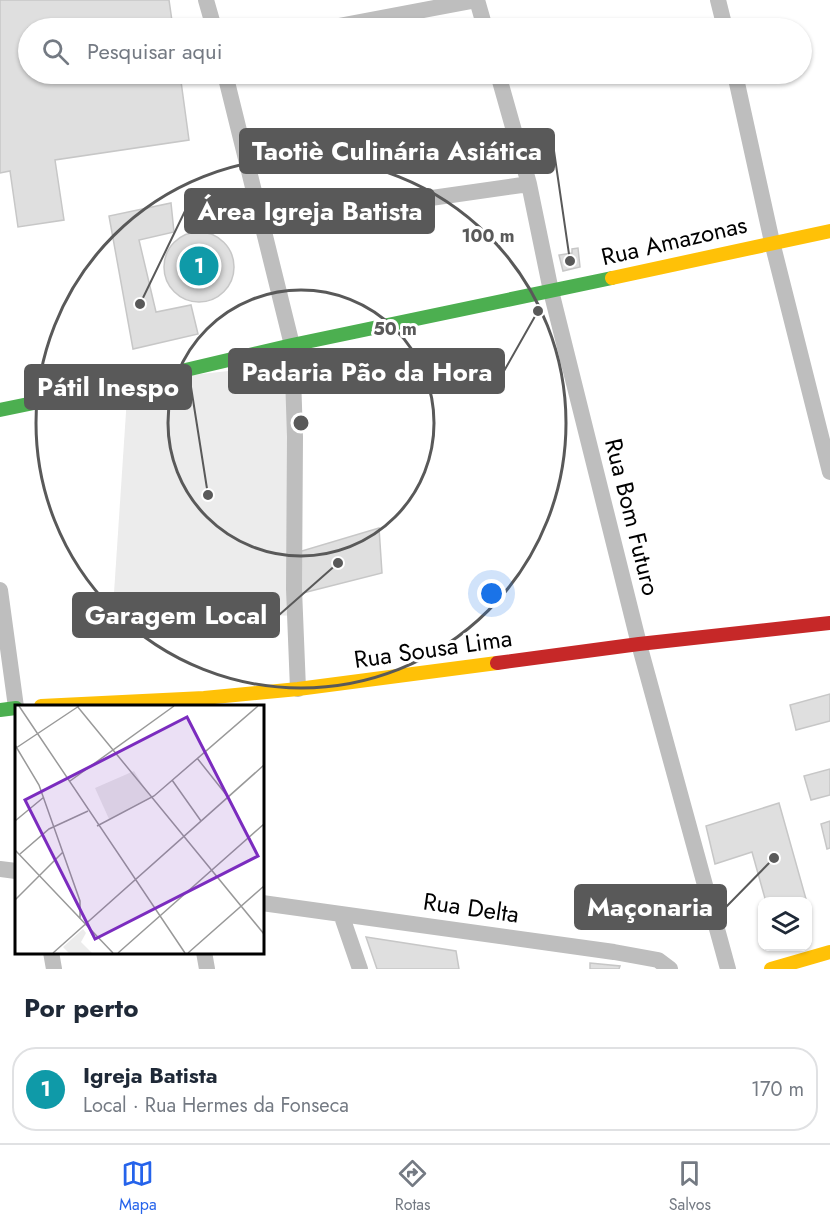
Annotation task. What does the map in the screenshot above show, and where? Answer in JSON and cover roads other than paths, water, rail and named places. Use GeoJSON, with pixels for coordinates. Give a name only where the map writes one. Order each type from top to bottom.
{"type":"FeatureCollection","features":[{"type":"Feature","properties":{"kind":"street"},"geometry":{"type":"LineString","coordinates":[[206,0],[211,18]]}},
{"type":"Feature","properties":{"kind":"street"},"geometry":{"type":"LineString","coordinates":[[381,18],[477,0],[482,18]]}},
{"type":"Feature","properties":{"kind":"street"},"geometry":{"type":"LineString","coordinates":[[718,0],[722,18]]}},
{"type":"Feature","properties":{"kind":"street"},"geometry":{"type":"LineString","coordinates":[[228,84],[292,345],[295,437],[294,589],[298,689]]}},
{"type":"Feature","properties":{"kind":"street","name":"Rua Bom Futuro"},"geometry":{"type":"LineString","coordinates":[[501,84],[529,184],[551,291],[639,644],[728,969]]}},
{"type":"Feature","properties":{"kind":"street"},"geometry":{"type":"LineString","coordinates":[[737,84],[772,242],[830,472]]}},
{"type":"Feature","properties":{"kind":"street"},"geometry":{"type":"LineString","coordinates":[[263,222],[529,184]]}},
{"type":"Feature","properties":{"kind":"street","name":"Rua Amazonas"},"geometry":{"type":"LineString","coordinates":[[0,410],[126,384],[292,345],[830,231]]}},
{"type":"Feature","properties":{"kind":"street"},"geometry":{"type":"LineString","coordinates":[[0,590],[16,705]]}},
{"type":"Feature","properties":{"kind":"street","name":"Rua Sousa Lima"},"geometry":{"type":"LineString","coordinates":[[82,705],[204,702],[639,644],[830,623]]}},
{"type":"Feature","properties":{"kind":"street"},"geometry":{"type":"LineString","coordinates":[[0,710],[15,708]]}},
{"type":"Feature","properties":{"kind":"street"},"geometry":{"type":"LineString","coordinates":[[0,869],[15,871]]}},
{"type":"Feature","properties":{"kind":"street","name":"Rua Delta"},"geometry":{"type":"LineString","coordinates":[[264,903],[614,952],[658,960],[670,969]]}},
{"type":"Feature","properties":{"kind":"street"},"geometry":{"type":"LineString","coordinates":[[341,914],[360,969]]}},
{"type":"Feature","properties":{"kind":"street"},"geometry":{"type":"LineString","coordinates":[[771,969],[830,952]]}},
{"type":"Feature","properties":{"kind":"street"},"geometry":{"type":"LineString","coordinates":[[51,954],[54,969]]}},
{"type":"Feature","properties":{"kind":"street"},"geometry":{"type":"LineString","coordinates":[[204,954],[207,969]]}},
{"type":"Feature","properties":{"kind":"place","name":"Taotiè Culinária Asiática"},"geometry":{"type":"Point","coordinates":[570,261]}},
{"type":"Feature","properties":{"kind":"place","name":"Igreja Batista"},"geometry":{"type":"Point","coordinates":[199,266]}},
{"type":"Feature","properties":{"kind":"place","name":"Área Igreja Batista"},"geometry":{"type":"Point","coordinates":[140,304]}},
{"type":"Feature","properties":{"kind":"place","name":"Padaria Pão da Hora"},"geometry":{"type":"Point","coordinates":[538,311]}},
{"type":"Feature","properties":{"kind":"place","name":"Pátil Inespo"},"geometry":{"type":"Point","coordinates":[208,495]}},
{"type":"Feature","properties":{"kind":"place","name":"Garagem Local"},"geometry":{"type":"Point","coordinates":[338,563]}},
{"type":"Feature","properties":{"kind":"place","name":"Maçonaria"},"geometry":{"type":"Point","coordinates":[774,858]}}]}
